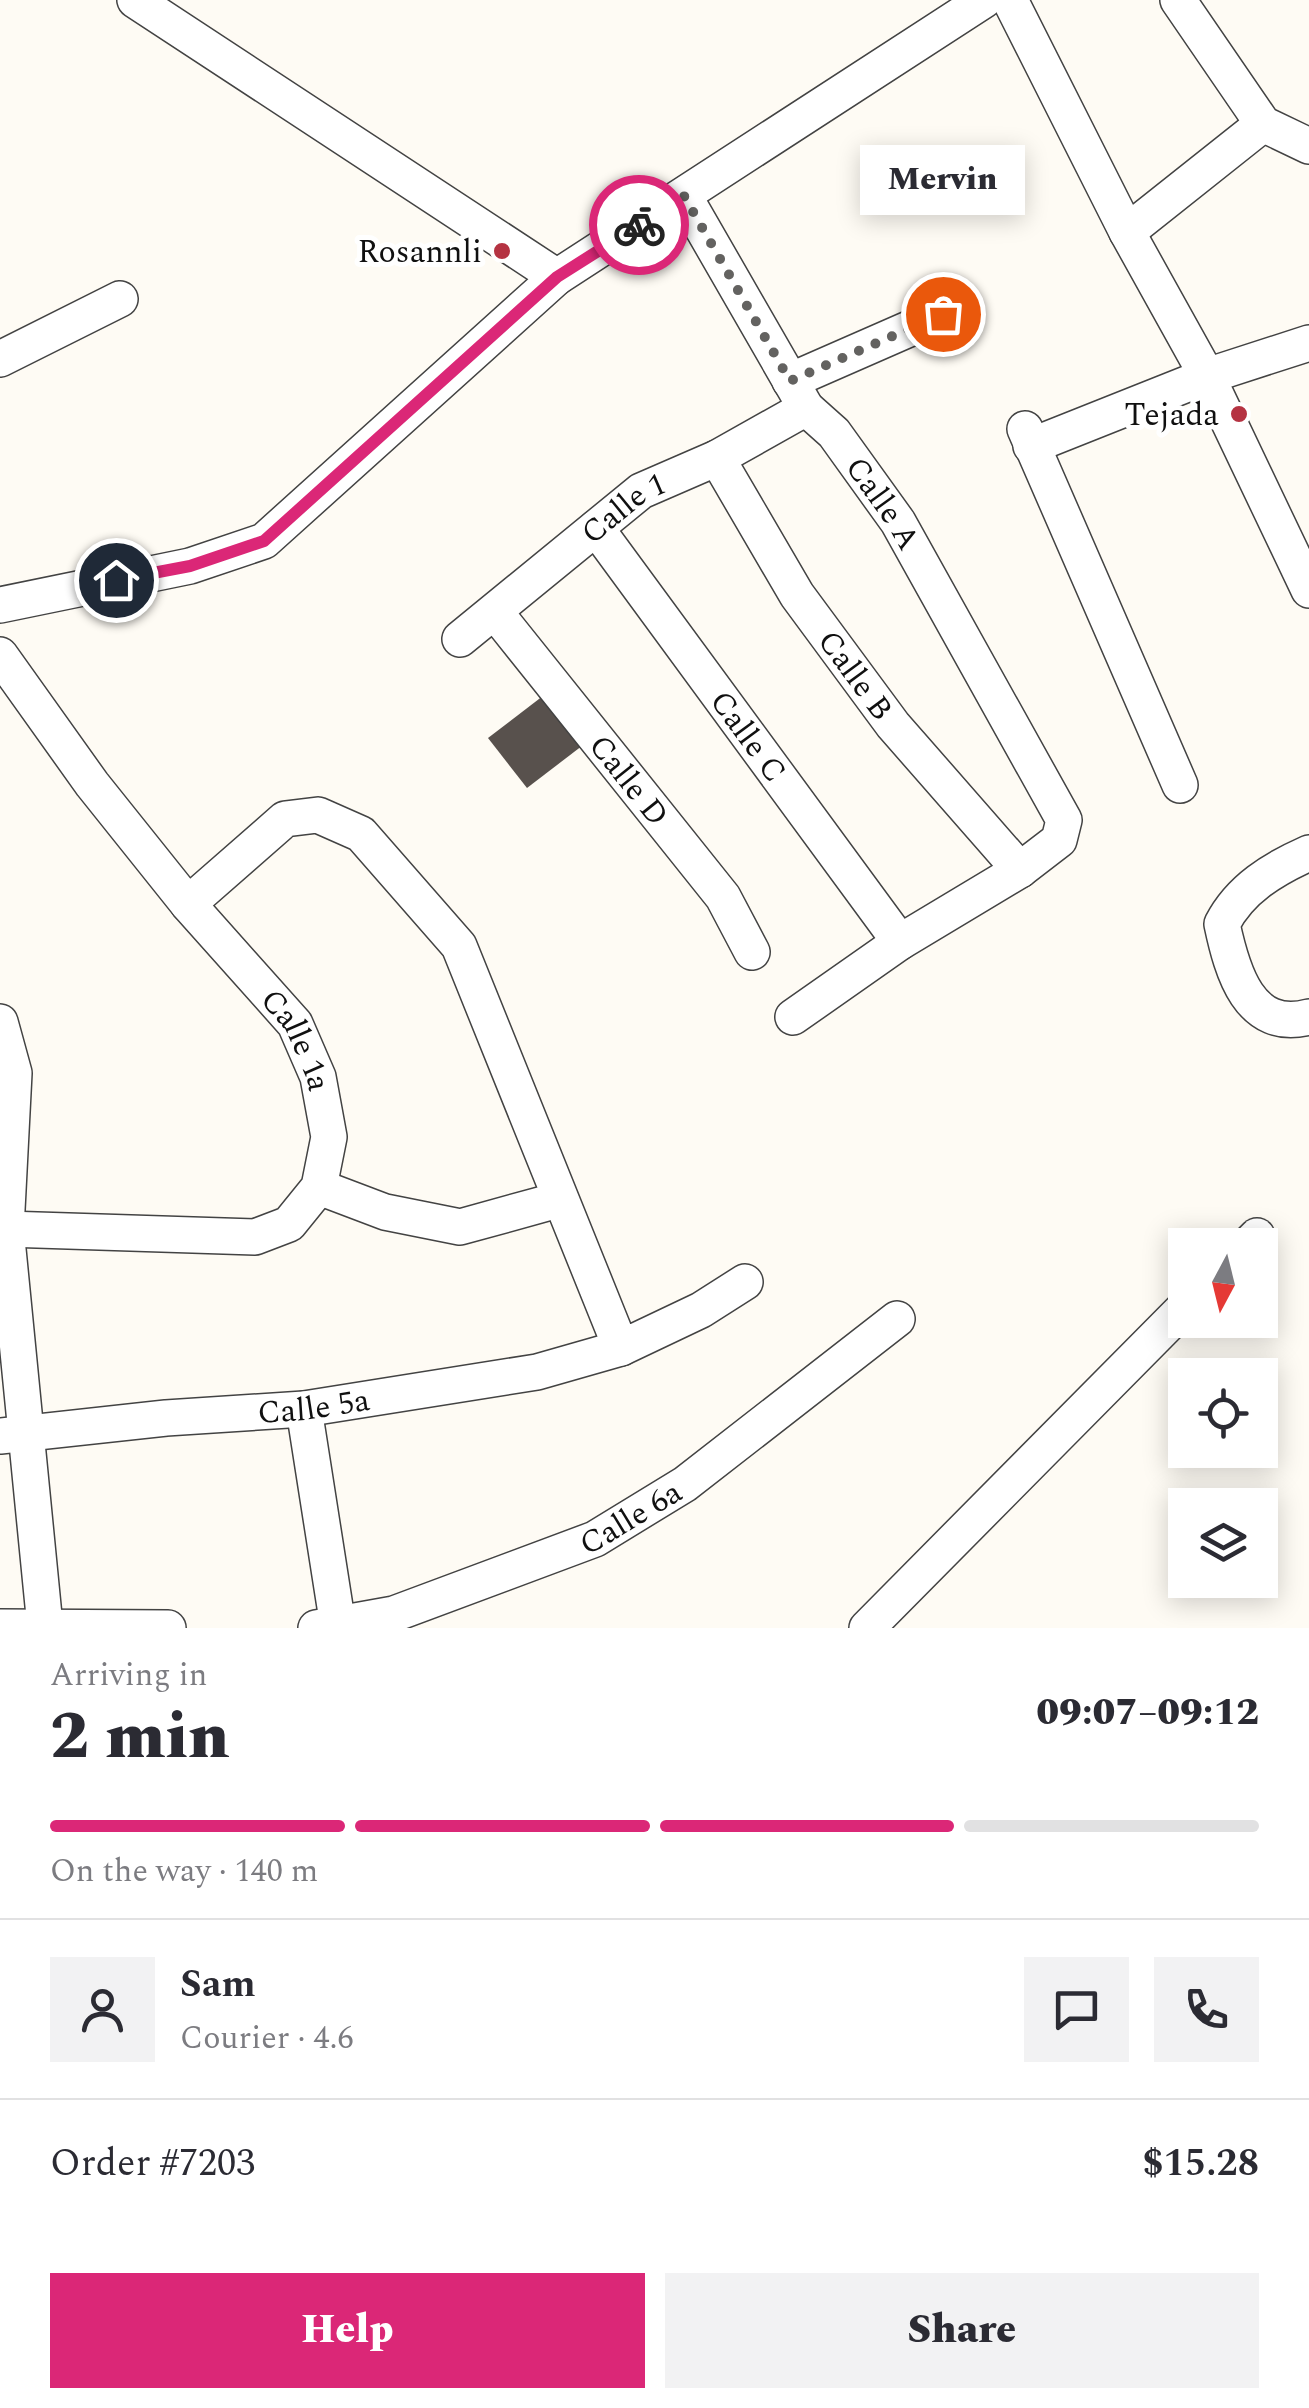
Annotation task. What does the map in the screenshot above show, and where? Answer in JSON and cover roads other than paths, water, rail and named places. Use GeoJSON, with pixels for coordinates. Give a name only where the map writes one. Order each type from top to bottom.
{"type":"FeatureCollection","features":[{"type":"Feature","properties":{"kind":"street"},"geometry":{"type":"LineString","coordinates":[[135,0],[557,277]]}},
{"type":"Feature","properties":{"kind":"street"},"geometry":{"type":"LineString","coordinates":[[1178,0],[1263,124],[1309,146]]}},
{"type":"Feature","properties":{"kind":"street"},"geometry":{"type":"LineString","coordinates":[[0,605],[190,566],[264,541],[557,277],[986,1],[1208,376],[1309,590]]}},
{"type":"Feature","properties":{"kind":"street"},"geometry":{"type":"LineString","coordinates":[[1126,232],[1263,124]]}},
{"type":"Feature","properties":{"kind":"street","name":"Calle A"},"geometry":{"type":"LineString","coordinates":[[684,196],[798,394],[834,433],[898,522],[1064,820],[1059,840],[1020,870]]}},
{"type":"Feature","properties":{"kind":"street"},"geometry":{"type":"LineString","coordinates":[[0,359],[120,299]]}},
{"type":"Feature","properties":{"kind":"street","name":"Calle 1"},"geometry":{"type":"LineString","coordinates":[[460,638],[641,491],[717,458],[798,394],[943,314]]}},
{"type":"Feature","properties":{"kind":"street"},"geometry":{"type":"LineString","coordinates":[[1180,785],[1028,438],[1309,343]]}},
{"type":"Feature","properties":{"kind":"street","name":"Calle B"},"geometry":{"type":"LineString","coordinates":[[717,458],[797,595],[893,725],[1020,870]]}},
{"type":"Feature","properties":{"kind":"street","name":"Calle C"},"geometry":{"type":"LineString","coordinates":[[596,528],[900,942]]}},
{"type":"Feature","properties":{"kind":"street","name":"Calle D"},"geometry":{"type":"LineString","coordinates":[[495,612],[723,897],[752,952]]}},
{"type":"Feature","properties":{"kind":"street","name":"Calle 1a"},"geometry":{"type":"LineString","coordinates":[[0,655],[92,784],[188,904],[295,1024],[318,1077],[330,1138],[319,1187],[290,1224],[255,1237],[6,1229]]}},
{"type":"Feature","properties":{"kind":"street"},"geometry":{"type":"LineString","coordinates":[[188,904],[286,819],[318,815],[361,834],[460,946],[558,1200],[621,1348]]}},
{"type":"Feature","properties":{"kind":"street"},"geometry":{"type":"LineString","coordinates":[[1309,854],[1276,868],[1233,903],[1222,924],[1233,967],[1254,1006],[1272,1019],[1309,1016]]}},
{"type":"Feature","properties":{"kind":"street"},"geometry":{"type":"LineString","coordinates":[[793,1016],[900,942],[1020,870]]}},
{"type":"Feature","properties":{"kind":"street"},"geometry":{"type":"LineString","coordinates":[[0,1022],[7,1073],[6,1229],[14,1435],[45,1626]]}},
{"type":"Feature","properties":{"kind":"street"},"geometry":{"type":"LineString","coordinates":[[319,1187],[385,1212],[460,1227],[558,1200]]}},
{"type":"Feature","properties":{"kind":"street","name":"Calle 5a"},"geometry":{"type":"LineString","coordinates":[[14,1435],[166,1418],[304,1409],[537,1372],[621,1348],[702,1310],[745,1282]]}},
{"type":"Feature","properties":{"kind":"street","name":"Calle 6a"},"geometry":{"type":"LineString","coordinates":[[327,1627],[398,1621],[595,1539],[685,1484],[897,1319]]}},
{"type":"Feature","properties":{"kind":"street"},"geometry":{"type":"LineString","coordinates":[[868,1628],[1168,1325]]}},
{"type":"Feature","properties":{"kind":"street"},"geometry":{"type":"LineString","coordinates":[[304,1409],[327,1627]]}},
{"type":"Feature","properties":{"kind":"street"},"geometry":{"type":"LineString","coordinates":[[0,1627],[168,1628]]}},
{"type":"Feature","properties":{"kind":"place","name":"Rosannli"},"geometry":{"type":"Point","coordinates":[502,251]}},
{"type":"Feature","properties":{"kind":"place","name":"Mervin"},"geometry":{"type":"Point","coordinates":[943,314]}},
{"type":"Feature","properties":{"kind":"place","name":"Tejada"},"geometry":{"type":"Point","coordinates":[1239,414]}}]}
